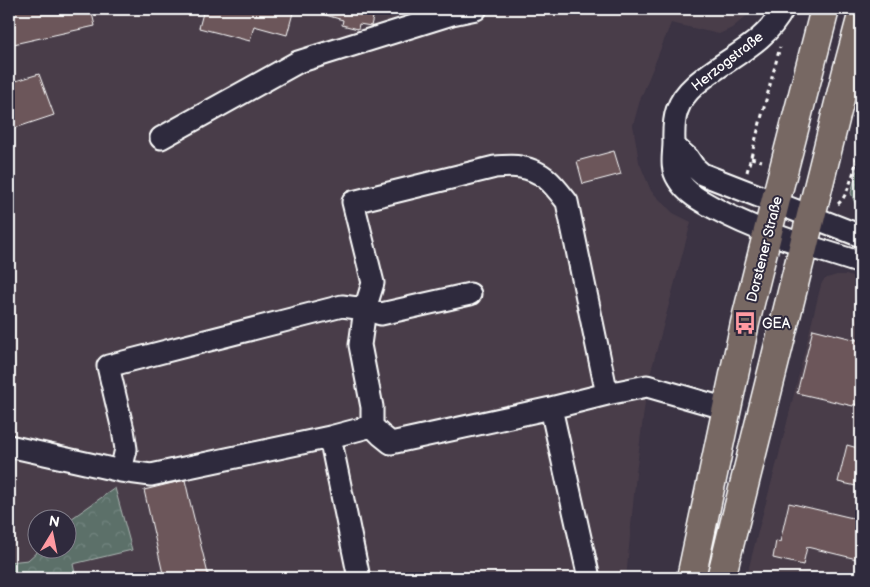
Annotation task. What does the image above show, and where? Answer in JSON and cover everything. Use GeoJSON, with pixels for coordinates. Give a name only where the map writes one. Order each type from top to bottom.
{"type":"FeatureCollection","features":[{"type":"Feature","properties":{"kind":"main road","name":"Dorstener Straße"},"geometry":{"type":"LineString","coordinates":[[691,578],[745,323],[825,9]]}},
{"type":"Feature","properties":{"kind":"main road"},"geometry":{"type":"LineString","coordinates":[[721,578],[861,18]]}},
{"type":"Feature","properties":{"kind":"street"},"geometry":{"type":"LineString","coordinates":[[161,138],[298,62],[452,14],[476,9]]}},
{"type":"Feature","properties":{"kind":"street","name":"Herzogstraße"},"geometry":{"type":"LineString","coordinates":[[778,16],[756,42],[695,84],[681,99],[676,112],[672,167],[678,179],[691,194],[722,212],[767,233],[861,263]]}},
{"type":"Feature","properties":{"kind":"street"},"geometry":{"type":"LineString","coordinates":[[674,146],[702,174],[861,236]]}},
{"type":"Feature","properties":{"kind":"street"},"geometry":{"type":"LineString","coordinates":[[607,394],[567,202],[554,185],[539,172],[519,166],[495,167],[352,202],[373,283],[365,309],[360,345],[372,407],[372,426],[391,442],[647,386],[727,409]]}},
{"type":"Feature","properties":{"kind":"street"},"geometry":{"type":"LineString","coordinates":[[121,471],[126,449],[108,366],[342,306],[365,309],[381,314],[470,294]]}},
{"type":"Feature","properties":{"kind":"street"},"geometry":{"type":"LineString","coordinates":[[551,408],[588,578]]}},
{"type":"Feature","properties":{"kind":"street"},"geometry":{"type":"LineString","coordinates":[[9,446],[121,471],[151,475],[330,437],[372,426]]}},
{"type":"Feature","properties":{"kind":"street"},"geometry":{"type":"LineString","coordinates":[[330,437],[359,578]]}},
{"type":"Feature","properties":{"kind":"path"},"geometry":{"type":"LineString","coordinates":[[747,173],[780,44],[778,16]]}},
{"type":"Feature","properties":{"kind":"path"},"geometry":{"type":"LineString","coordinates":[[842,201],[848,190],[861,143]]}},
{"type":"Feature","properties":{"kind":"path"},"geometry":{"type":"LineString","coordinates":[[751,158],[763,162]]}},
{"type":"Feature","properties":{"kind":"shaded area"},"geometry":{"type":"Polygon","coordinates":[[[9,9],[761,9],[758,13],[750,13],[732,28],[719,34],[671,23],[640,100],[633,125],[639,162],[651,191],[673,213],[691,222],[647,386],[626,578],[76,578],[73,560],[78,560],[78,510],[28,510],[28,560],[9,562],[9,9]]]}},
{"type":"Feature","properties":{"kind":"shaded area"},"geometry":{"type":"Polygon","coordinates":[[[846,275],[861,280],[861,578],[748,578],[749,567],[821,285],[827,278],[846,275]]]}},
{"type":"Feature","properties":{"kind":"green space"},"geometry":{"type":"Polygon","coordinates":[[[861,155],[861,214],[851,193],[861,155]]]}},
{"type":"Feature","properties":{"kind":"green space"},"geometry":{"type":"Polygon","coordinates":[[[115,488],[132,550],[73,564],[76,578],[9,578],[9,562],[78,560],[78,514],[115,488]]]}},
{"type":"Feature","properties":{"kind":"building"},"geometry":{"type":"Polygon","coordinates":[[[9,9],[91,9],[95,26],[9,45],[9,9]]]}},
{"type":"Feature","properties":{"kind":"building"},"geometry":{"type":"Polygon","coordinates":[[[204,9],[294,9],[287,35],[254,26],[250,41],[199,28],[204,9]]]}},
{"type":"Feature","properties":{"kind":"building"},"geometry":{"type":"Polygon","coordinates":[[[323,9],[375,9],[371,26],[359,24],[358,29],[342,25],[343,20],[322,14],[323,9]]]}},
{"type":"Feature","properties":{"kind":"building"},"geometry":{"type":"Polygon","coordinates":[[[39,74],[54,115],[9,130],[9,83],[39,74]]]}},
{"type":"Feature","properties":{"kind":"building"},"geometry":{"type":"Polygon","coordinates":[[[614,151],[621,174],[583,184],[577,161],[614,151]]]}},
{"type":"Feature","properties":{"kind":"building"},"geometry":{"type":"Polygon","coordinates":[[[813,329],[861,341],[861,406],[854,404],[853,406],[797,393],[813,329]]]}},
{"type":"Feature","properties":{"kind":"building"},"geometry":{"type":"Polygon","coordinates":[[[847,445],[861,449],[861,487],[838,482],[847,445]]]}},
{"type":"Feature","properties":{"kind":"building"},"geometry":{"type":"Polygon","coordinates":[[[185,480],[209,578],[164,578],[144,490],[185,480]]]}},
{"type":"Feature","properties":{"kind":"building"},"geometry":{"type":"Polygon","coordinates":[[[789,503],[861,520],[861,560],[807,547],[803,565],[773,558],[776,541],[780,542],[789,503]]]}},
{"type":"Feature","properties":{"kind":"place","name":"GEA"},"geometry":{"type":"Point","coordinates":[745,323]}}]}
